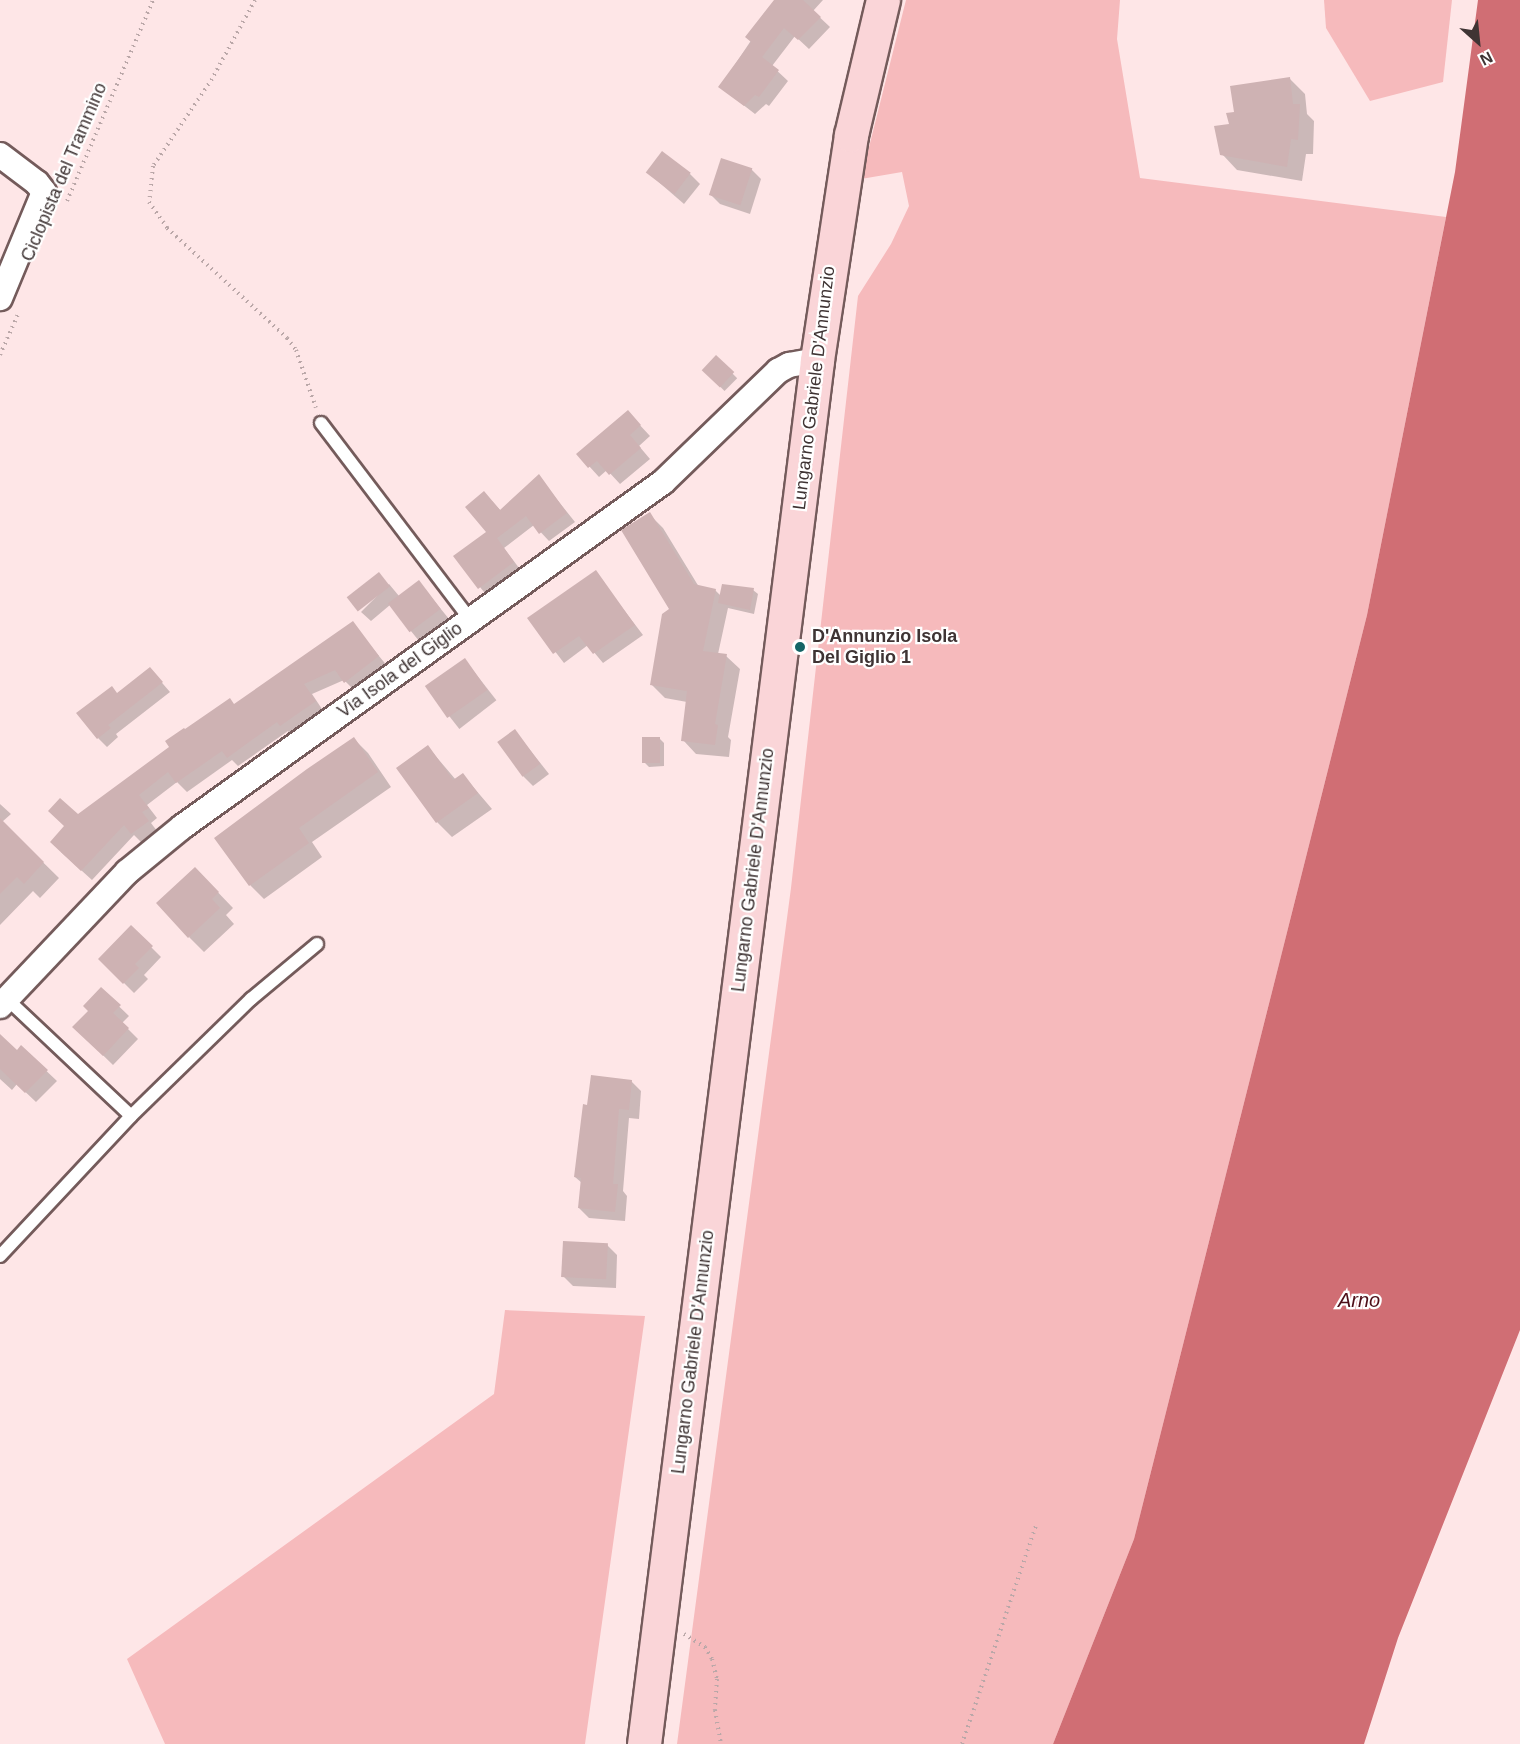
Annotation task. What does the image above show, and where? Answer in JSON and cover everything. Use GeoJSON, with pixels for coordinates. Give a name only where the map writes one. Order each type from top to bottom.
{"type":"FeatureCollection","features":[{"type":"Feature","properties":{"kind":"main road","name":"Lungarno Gabriele D'Annunzio"},"geometry":{"type":"LineString","coordinates":[[644,1744],[817,360],[851,135],[884,0]]}},
{"type":"Feature","properties":{"kind":"street"},"geometry":{"type":"LineString","coordinates":[[0,155],[37,183],[44,192],[12,299]]}},
{"type":"Feature","properties":{"kind":"street","name":"Via Isola del Giglio"},"geometry":{"type":"LineString","coordinates":[[4,1003],[136,864],[182,827],[663,482],[778,371],[789,365],[817,360]]}},
{"type":"Feature","properties":{"kind":"lane"},"geometry":{"type":"LineString","coordinates":[[321,423],[470,620]]}},
{"type":"Feature","properties":{"kind":"lane"},"geometry":{"type":"LineString","coordinates":[[0,1256],[131,1116],[251,999],[317,944]]}},
{"type":"Feature","properties":{"kind":"lane"},"geometry":{"type":"LineString","coordinates":[[4,1003],[131,1116]]}},
{"type":"Feature","properties":{"kind":"path","name":"Ciclopista del Trammino"},"geometry":{"type":"LineString","coordinates":[[66,204],[153,0]]}},
{"type":"Feature","properties":{"kind":"path"},"geometry":{"type":"LineString","coordinates":[[255,0],[212,79],[153,166],[149,202],[167,228],[287,338],[296,350],[307,377],[321,423]]}},
{"type":"Feature","properties":{"kind":"path"},"geometry":{"type":"LineString","coordinates":[[0,355],[12,299]]}},
{"type":"Feature","properties":{"kind":"path"},"geometry":{"type":"LineString","coordinates":[[962,1744],[1036,1526]]}},
{"type":"Feature","properties":{"kind":"path"},"geometry":{"type":"LineString","coordinates":[[660,1624],[695,1640],[705,1647],[712,1659],[717,1679],[714,1710],[721,1744]]}},
{"type":"Feature","properties":{"kind":"shaded area"},"geometry":{"type":"Polygon","coordinates":[[[906,0],[1120,0],[1117,39],[1140,178],[1446,217],[1367,615],[1134,1539],[1053,1744],[677,1744],[791,888],[858,296],[891,244],[909,206],[902,172],[861,179],[906,0]]]}},
{"type":"Feature","properties":{"kind":"shaded area"},"geometry":{"type":"Polygon","coordinates":[[[1324,0],[1452,0],[1443,82],[1370,101],[1326,28],[1324,0]]]}},
{"type":"Feature","properties":{"kind":"shaded area"},"geometry":{"type":"Polygon","coordinates":[[[505,1310],[645,1316],[585,1744],[165,1744],[127,1659],[494,1394],[505,1310]]]}},
{"type":"Feature","properties":{"kind":"water","name":"Arno"},"geometry":{"type":"Polygon","coordinates":[[[1478,0],[1520,0],[1520,1330],[1398,1638],[1364,1744],[1053,1744],[1134,1539],[1367,615],[1455,172],[1478,0]]]}},
{"type":"Feature","properties":{"kind":"building"},"geometry":{"type":"Polygon","coordinates":[[[774,0],[803,0],[821,17],[798,40],[784,28],[762,57],[779,70],[759,97],[755,95],[744,106],[718,87],[751,42],[745,37],[774,0]]]}},
{"type":"Feature","properties":{"kind":"building"},"geometry":{"type":"Polygon","coordinates":[[[1290,77],[1293,104],[1300,104],[1298,140],[1291,139],[1287,167],[1220,155],[1214,126],[1229,124],[1226,113],[1234,112],[1230,86],[1290,77]]]}},
{"type":"Feature","properties":{"kind":"building"},"geometry":{"type":"Polygon","coordinates":[[[662,151],[691,173],[675,194],[646,173],[662,151]]]}},
{"type":"Feature","properties":{"kind":"building"},"geometry":{"type":"Polygon","coordinates":[[[721,158],[752,168],[740,205],[709,195],[721,158]]]}},
{"type":"Feature","properties":{"kind":"building"},"geometry":{"type":"Polygon","coordinates":[[[716,355],[734,372],[720,387],[702,370],[716,355]]]}},
{"type":"Feature","properties":{"kind":"building"},"geometry":{"type":"Polygon","coordinates":[[[628,410],[641,425],[630,435],[641,448],[609,475],[597,461],[588,468],[576,454],[628,410]]]}},
{"type":"Feature","properties":{"kind":"building"},"geometry":{"type":"Polygon","coordinates":[[[539,474],[567,513],[539,534],[526,516],[497,538],[514,562],[478,589],[453,556],[486,532],[465,507],[484,491],[500,510],[539,474]]]}},
{"type":"Feature","properties":{"kind":"building"},"geometry":{"type":"Polygon","coordinates":[[[650,512],[694,584],[716,589],[703,651],[727,654],[715,724],[718,725],[715,745],[681,741],[687,691],[650,685],[662,614],[669,609],[621,530],[650,512]]]}},
{"type":"Feature","properties":{"kind":"building"},"geometry":{"type":"Polygon","coordinates":[[[596,570],[635,625],[593,654],[579,636],[553,654],[527,618],[596,570]]]}},
{"type":"Feature","properties":{"kind":"building"},"geometry":{"type":"Polygon","coordinates":[[[379,572],[390,586],[358,611],[347,597],[379,572]]]}},
{"type":"Feature","properties":{"kind":"building"},"geometry":{"type":"Polygon","coordinates":[[[419,580],[441,609],[410,632],[388,603],[419,580]]]}},
{"type":"Feature","properties":{"kind":"building"},"geometry":{"type":"Polygon","coordinates":[[[722,584],[754,588],[750,610],[718,603],[722,584]]]}},
{"type":"Feature","properties":{"kind":"building"},"geometry":{"type":"Polygon","coordinates":[[[353,621],[379,656],[344,683],[335,670],[304,684],[316,701],[280,726],[277,722],[227,758],[222,751],[176,783],[168,772],[139,795],[149,808],[142,812],[149,821],[131,834],[124,825],[81,871],[50,842],[64,826],[48,811],[60,798],[78,814],[169,747],[165,741],[230,698],[234,704],[353,621]]]}},
{"type":"Feature","properties":{"kind":"building"},"geometry":{"type":"Polygon","coordinates":[[[465,658],[487,690],[447,718],[425,686],[465,658]]]}},
{"type":"Feature","properties":{"kind":"building"},"geometry":{"type":"Polygon","coordinates":[[[150,667],[163,682],[108,725],[111,728],[97,739],[76,713],[112,686],[117,693],[150,667]]]}},
{"type":"Feature","properties":{"kind":"building"},"geometry":{"type":"Polygon","coordinates":[[[515,729],[540,764],[522,777],[497,742],[515,729]]]}},
{"type":"Feature","properties":{"kind":"building"},"geometry":{"type":"Polygon","coordinates":[[[354,737],[378,772],[299,828],[309,843],[249,886],[214,838],[354,737]]]}},
{"type":"Feature","properties":{"kind":"building"},"geometry":{"type":"Polygon","coordinates":[[[642,737],[660,737],[660,763],[642,763],[642,737]]]}},
{"type":"Feature","properties":{"kind":"building"},"geometry":{"type":"Polygon","coordinates":[[[428,745],[453,780],[463,773],[478,793],[436,823],[396,768],[428,745]]]}},
{"type":"Feature","properties":{"kind":"building"},"geometry":{"type":"Polygon","coordinates":[[[0,818],[44,862],[24,884],[17,877],[0,894],[0,818]]]}},
{"type":"Feature","properties":{"kind":"building"},"geometry":{"type":"Polygon","coordinates":[[[195,867],[219,892],[212,899],[220,908],[188,938],[156,903],[195,867]]]}},
{"type":"Feature","properties":{"kind":"building"},"geometry":{"type":"Polygon","coordinates":[[[131,925],[153,946],[135,964],[139,968],[123,984],[98,959],[131,925]]]}},
{"type":"Feature","properties":{"kind":"building"},"geometry":{"type":"Polygon","coordinates":[[[101,987],[121,1005],[113,1013],[129,1028],[103,1056],[72,1027],[88,1011],[83,1006],[101,987]]]}},
{"type":"Feature","properties":{"kind":"building"},"geometry":{"type":"Polygon","coordinates":[[[0,1034],[17,1050],[21,1045],[48,1070],[25,1093],[0,1069],[0,1034]]]}},
{"type":"Feature","properties":{"kind":"building"},"geometry":{"type":"Polygon","coordinates":[[[591,1075],[632,1080],[629,1110],[619,1109],[613,1184],[618,1184],[615,1212],[578,1208],[581,1178],[574,1177],[583,1104],[587,1105],[591,1075]]]}},
{"type":"Feature","properties":{"kind":"building"},"geometry":{"type":"Polygon","coordinates":[[[563,1241],[608,1243],[606,1279],[561,1277],[563,1241]]]}},
{"type":"Feature","properties":{"kind":"place","name":"D'Annunzio Isola Del Giglio 1"},"geometry":{"type":"Point","coordinates":[800,647]}}]}
